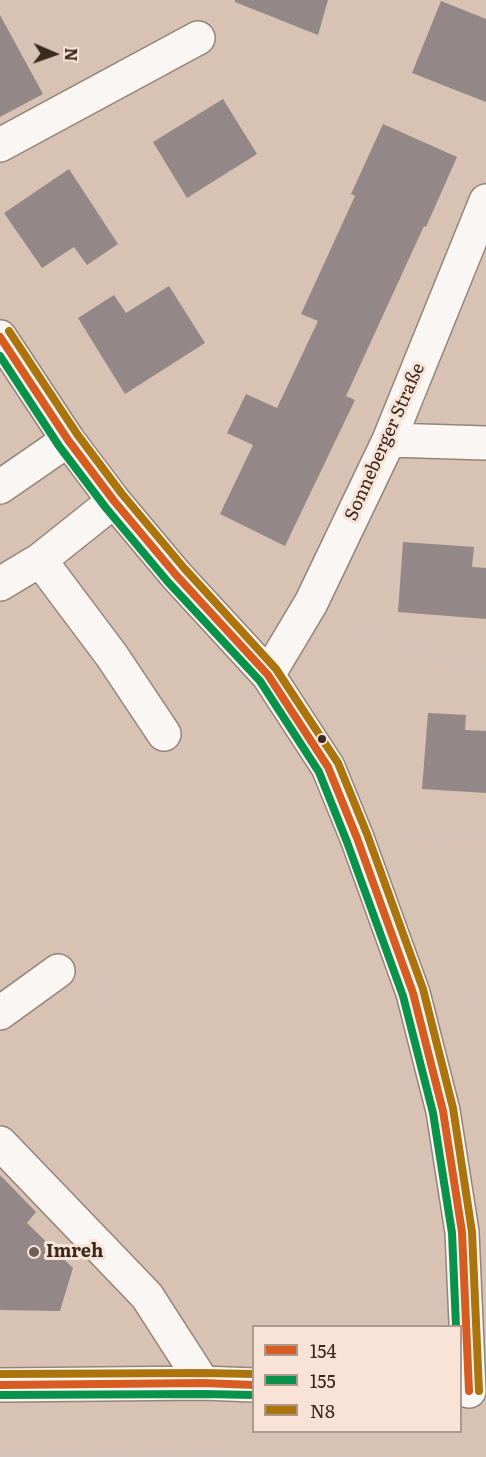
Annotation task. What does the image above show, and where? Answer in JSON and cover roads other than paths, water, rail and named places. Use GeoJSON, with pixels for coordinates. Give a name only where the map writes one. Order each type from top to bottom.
{"type":"FeatureCollection","features":[{"type":"Feature","properties":{"kind":"street"},"geometry":{"type":"LineString","coordinates":[[0,145],[198,38]]}},
{"type":"Feature","properties":{"kind":"street","name":"Sonneberger Straße"},"geometry":{"type":"LineString","coordinates":[[268,675],[311,603],[389,440],[486,201]]}},
{"type":"Feature","properties":{"kind":"street"},"geometry":{"type":"LineString","coordinates":[[0,337],[68,440],[114,501],[176,575],[268,675],[328,767],[357,838],[413,993],[443,1111],[462,1232],[472,1392]]}},
{"type":"Feature","properties":{"kind":"street"},"geometry":{"type":"LineString","coordinates":[[0,487],[68,440]]}},
{"type":"Feature","properties":{"kind":"street"},"geometry":{"type":"LineString","coordinates":[[389,440],[486,443]]}},
{"type":"Feature","properties":{"kind":"street"},"geometry":{"type":"LineString","coordinates":[[0,584],[39,560],[114,501]]}},
{"type":"Feature","properties":{"kind":"street"},"geometry":{"type":"LineString","coordinates":[[39,560],[112,656],[164,735]]}},
{"type":"Feature","properties":{"kind":"street"},"geometry":{"type":"LineString","coordinates":[[0,1013],[58,971]]}},
{"type":"Feature","properties":{"kind":"street"},"geometry":{"type":"LineString","coordinates":[[0,1143],[147,1296],[203,1383]]}},
{"type":"Feature","properties":{"kind":"street"},"geometry":{"type":"LineString","coordinates":[[0,1385],[203,1383],[252,1385]]}},
{"type":"Feature","properties":{"kind":"place","name":"Imreh"},"geometry":{"type":"Point","coordinates":[34,1252]}}]}
